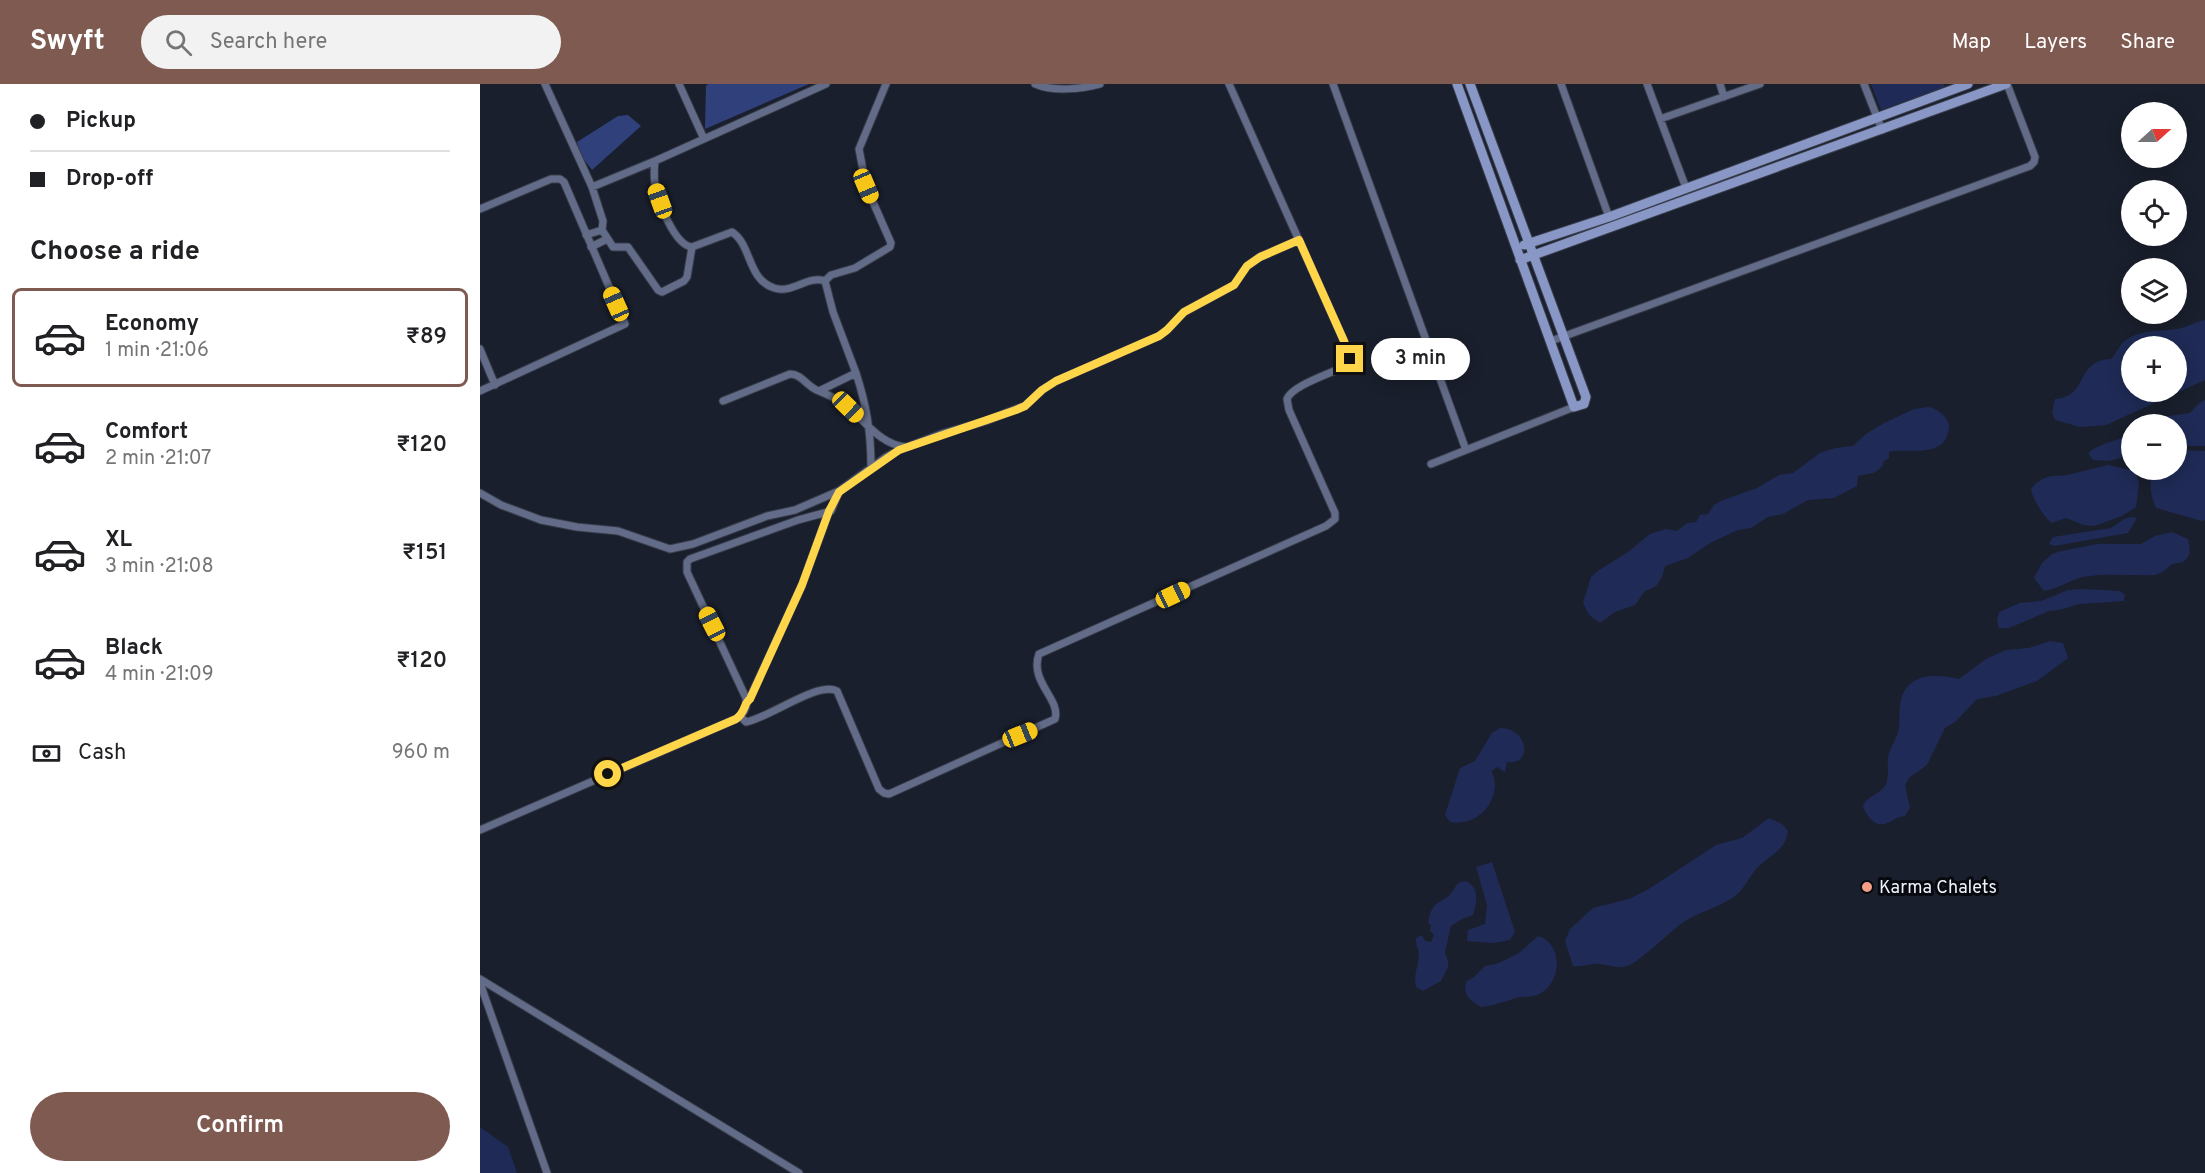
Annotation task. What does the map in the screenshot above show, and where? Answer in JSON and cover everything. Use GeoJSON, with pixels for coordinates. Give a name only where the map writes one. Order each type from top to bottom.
{"type":"FeatureCollection","features":[{"type":"Feature","properties":{"kind":"street"},"geometry":{"type":"LineString","coordinates":[[545,84],[592,187],[603,221],[602,230],[613,247],[628,247],[655,288],[662,292],[684,281],[687,277],[692,247]]}},
{"type":"Feature","properties":{"kind":"street"},"geometry":{"type":"LineString","coordinates":[[680,84],[704,139]]}},
{"type":"Feature","properties":{"kind":"street"},"geometry":{"type":"LineString","coordinates":[[592,187],[826,84]]}},
{"type":"Feature","properties":{"kind":"street"},"geometry":{"type":"LineString","coordinates":[[825,281],[831,275],[855,268],[890,247],[891,243],[866,186],[859,149],[886,84]]}},
{"type":"Feature","properties":{"kind":"street"},"geometry":{"type":"LineString","coordinates":[[1035,84],[1058,88],[1081,88],[1100,84]]}},
{"type":"Feature","properties":{"kind":"street"},"geometry":{"type":"LineString","coordinates":[[740,716],[746,722],[827,688],[837,691],[879,789],[889,794],[1055,719],[1056,710],[1036,668],[1039,654],[1331,523],[1335,519],[1335,513],[1289,410],[1287,399],[1291,392],[1347,365],[1350,359],[1229,84]]}},
{"type":"Feature","properties":{"kind":"street"},"geometry":{"type":"LineString","coordinates":[[1333,84],[1466,450]]}},
{"type":"Feature","properties":{"kind":"street"},"geometry":{"type":"LineString","coordinates":[[1457,84],[1574,407]]}},
{"type":"Feature","properties":{"kind":"street"},"geometry":{"type":"LineString","coordinates":[[1431,464],[1584,404],[1586,397],[1470,84]]}},
{"type":"Feature","properties":{"kind":"street"},"geometry":{"type":"LineString","coordinates":[[1561,84],[1610,217]]}},
{"type":"Feature","properties":{"kind":"street"},"geometry":{"type":"LineString","coordinates":[[1647,84],[1686,188]]}},
{"type":"Feature","properties":{"kind":"street"},"geometry":{"type":"LineString","coordinates":[[1720,84],[1724,97]]}},
{"type":"Feature","properties":{"kind":"street"},"geometry":{"type":"LineString","coordinates":[[1660,119],[1760,84]]}},
{"type":"Feature","properties":{"kind":"street"},"geometry":{"type":"LineString","coordinates":[[1864,84],[1882,130]]}},
{"type":"Feature","properties":{"kind":"street"},"geometry":{"type":"LineString","coordinates":[[1516,248],[1610,217],[1877,118],[1952,87],[1968,84]]}},
{"type":"Feature","properties":{"kind":"street"},"geometry":{"type":"LineString","coordinates":[[1520,260],[2007,84],[2035,157],[2030,166],[1551,341]]}},
{"type":"Feature","properties":{"kind":"street"},"geometry":{"type":"LineString","coordinates":[[655,161],[655,187],[671,229],[682,243],[692,247],[732,232],[741,242],[756,273],[767,285],[785,290],[817,279],[825,281]]}},
{"type":"Feature","properties":{"kind":"street"},"geometry":{"type":"LineString","coordinates":[[480,209],[551,179],[560,179],[567,188],[625,324],[480,391]]}},
{"type":"Feature","properties":{"kind":"street"},"geometry":{"type":"LineString","coordinates":[[586,235],[602,230]]}},
{"type":"Feature","properties":{"kind":"street"},"geometry":{"type":"LineString","coordinates":[[591,247],[607,239]]}},
{"type":"Feature","properties":{"kind":"street"},"geometry":{"type":"LineString","coordinates":[[480,493],[501,505],[541,520],[577,527],[618,531],[670,549],[693,544],[768,516],[795,510],[839,492],[886,457],[907,447],[1025,406],[1056,381],[1159,336],[1184,312],[1234,285],[1247,266],[1260,257],[1299,240]]}},
{"type":"Feature","properties":{"kind":"street"},"geometry":{"type":"LineString","coordinates":[[825,281],[833,312],[856,373],[870,428],[871,468]]}},
{"type":"Feature","properties":{"kind":"street"},"geometry":{"type":"LineString","coordinates":[[480,349],[495,385]]}},
{"type":"Feature","properties":{"kind":"street"},"geometry":{"type":"LineString","coordinates":[[819,390],[856,373]]}},
{"type":"Feature","properties":{"kind":"street"},"geometry":{"type":"LineString","coordinates":[[723,402],[790,374],[798,375],[811,387],[848,407],[870,428],[892,444],[907,447]]}},
{"type":"Feature","properties":{"kind":"street"},"geometry":{"type":"LineString","coordinates":[[746,702],[750,699],[802,585],[829,511],[839,492]]}},
{"type":"Feature","properties":{"kind":"street"},"geometry":{"type":"LineString","coordinates":[[480,830],[740,716],[744,712],[746,702],[721,642],[687,572],[687,562],[729,544],[829,511]]}},
{"type":"Feature","properties":{"kind":"street"},"geometry":{"type":"LineString","coordinates":[[480,981],[547,1173]]}},
{"type":"Feature","properties":{"kind":"street"},"geometry":{"type":"LineString","coordinates":[[480,981],[799,1173]]}},
{"type":"Feature","properties":{"kind":"shaded area"},"geometry":{"type":"Polygon","coordinates":[[[708,84],[809,84],[705,129],[706,86],[708,84]]]}},
{"type":"Feature","properties":{"kind":"shaded area"},"geometry":{"type":"Polygon","coordinates":[[[1871,84],[1944,84],[1945,87],[1881,110],[1871,84]]]}},
{"type":"Feature","properties":{"kind":"shaded area"},"geometry":{"type":"Polygon","coordinates":[[[628,115],[641,126],[592,170],[580,154],[577,142],[618,116],[628,115]]]}},
{"type":"Feature","properties":{"kind":"shaded area"},"geometry":{"type":"Polygon","coordinates":[[[2205,320],[2205,380],[2187,388],[2187,336],[2133,336],[2182,328],[2205,320]]]}},
{"type":"Feature","properties":{"kind":"shaded area"},"geometry":{"type":"Polygon","coordinates":[[[2121,345],[2121,402],[2157,402],[2130,414],[2121,414],[2121,418],[2106,425],[2080,427],[2055,420],[2052,413],[2055,399],[2066,397],[2073,392],[2092,365],[2111,359],[2121,345]]]}},
{"type":"Feature","properties":{"kind":"shaded area"},"geometry":{"type":"Polygon","coordinates":[[[2205,400],[2205,446],[2187,446],[2187,414],[2183,414],[2190,413],[2205,400]]]}},
{"type":"Feature","properties":{"kind":"shaded area"},"geometry":{"type":"Polygon","coordinates":[[[1929,407],[1941,413],[1949,424],[1947,436],[1936,448],[1889,452],[1889,458],[1883,462],[1878,471],[1858,476],[1857,486],[1834,498],[1808,500],[1783,514],[1768,517],[1751,528],[1738,530],[1710,543],[1688,558],[1665,566],[1657,585],[1645,591],[1635,605],[1615,612],[1600,623],[1589,615],[1583,603],[1591,577],[1650,534],[1666,529],[1677,531],[1687,523],[1696,522],[1700,515],[1708,514],[1714,505],[1721,501],[1757,488],[1779,475],[1793,473],[1820,453],[1853,446],[1866,434],[1884,423],[1914,409],[1929,407]]]}},
{"type":"Feature","properties":{"kind":"shaded area"},"geometry":{"type":"Polygon","coordinates":[[[2120,438],[2121,458],[2110,461],[2093,460],[2088,453],[2098,446],[2120,438]]]}},
{"type":"Feature","properties":{"kind":"shaded area"},"geometry":{"type":"Polygon","coordinates":[[[2187,450],[2205,451],[2205,520],[2156,508],[2151,480],[2187,480],[2187,450]]]}},
{"type":"Feature","properties":{"kind":"shaded area"},"geometry":{"type":"Polygon","coordinates":[[[2108,465],[2121,468],[2121,480],[2138,480],[2136,507],[2122,516],[2094,526],[2066,518],[2051,523],[2044,516],[2031,490],[2036,483],[2049,477],[2063,476],[2108,465]]]}},
{"type":"Feature","properties":{"kind":"shaded area"},"geometry":{"type":"Polygon","coordinates":[[[2131,517],[2137,518],[2128,533],[2054,546],[2049,544],[2053,537],[2111,528],[2131,517]]]}},
{"type":"Feature","properties":{"kind":"shaded area"},"geometry":{"type":"Polygon","coordinates":[[[2172,532],[2188,539],[2189,554],[2183,562],[2174,564],[2155,575],[2089,576],[2044,591],[2034,578],[2042,563],[2052,554],[2097,544],[2141,544],[2155,536],[2172,532]]]}},
{"type":"Feature","properties":{"kind":"shaded area"},"geometry":{"type":"Polygon","coordinates":[[[2068,590],[2120,591],[2125,595],[2124,601],[2079,604],[2049,611],[2009,628],[1999,628],[1997,621],[1999,612],[2020,603],[2041,601],[2068,590]]]}},
{"type":"Feature","properties":{"kind":"shaded area"},"geometry":{"type":"Polygon","coordinates":[[[2050,641],[2063,643],[2068,658],[2037,681],[1996,696],[1977,699],[1955,722],[1945,728],[1927,765],[1909,778],[1905,785],[1910,808],[1905,816],[1883,824],[1875,823],[1863,806],[1886,785],[1888,757],[1899,728],[1901,700],[1910,684],[1924,677],[1933,676],[1959,679],[1986,659],[2006,650],[2029,648],[2050,641]]]}},
{"type":"Feature","properties":{"kind":"shaded area"},"geometry":{"type":"Polygon","coordinates":[[[1500,728],[1517,734],[1522,740],[1524,753],[1515,762],[1507,762],[1505,772],[1497,767],[1492,771],[1495,783],[1494,794],[1481,814],[1467,821],[1450,822],[1445,815],[1460,768],[1475,761],[1492,733],[1500,728]]]}},
{"type":"Feature","properties":{"kind":"shaded area"},"geometry":{"type":"Polygon","coordinates":[[[1769,818],[1782,824],[1788,831],[1784,843],[1757,869],[1734,897],[1687,920],[1627,966],[1597,964],[1573,966],[1565,941],[1570,929],[1593,908],[1629,899],[1647,890],[1716,845],[1742,838],[1769,818]]]}},
{"type":"Feature","properties":{"kind":"shaded area"},"geometry":{"type":"Polygon","coordinates":[[[1492,862],[1515,932],[1510,940],[1493,943],[1467,941],[1468,930],[1485,924],[1487,905],[1476,867],[1492,862]]]}},
{"type":"Feature","properties":{"kind":"shaded area"},"geometry":{"type":"Polygon","coordinates":[[[1466,881],[1474,887],[1475,891],[1473,915],[1451,926],[1445,952],[1448,967],[1441,981],[1423,991],[1416,987],[1415,983],[1419,953],[1416,938],[1422,935],[1425,941],[1431,942],[1434,935],[1428,923],[1432,909],[1458,884],[1466,881]]]}},
{"type":"Feature","properties":{"kind":"shaded area"},"geometry":{"type":"Polygon","coordinates":[[[1538,936],[1552,946],[1557,963],[1553,980],[1548,987],[1537,995],[1481,1007],[1470,999],[1465,990],[1467,981],[1485,966],[1499,963],[1519,953],[1538,936]]]}},
{"type":"Feature","properties":{"kind":"shaded area"},"geometry":{"type":"Polygon","coordinates":[[[480,1127],[508,1147],[517,1173],[480,1173],[480,1127]]]}},
{"type":"Feature","properties":{"kind":"place","name":"Karma Chalets"},"geometry":{"type":"Point","coordinates":[1867,887]}},
{"type":"Feature","properties":{"kind":"route"},"geometry":{"type":"LineString","coordinates":[[608,774],[736,719],[744,712],[746,702],[750,699],[777,643],[802,585],[829,511],[839,492],[886,457],[944,433],[1016,410],[1025,406],[1056,381],[1159,336],[1184,312],[1234,285],[1247,266],[1260,257],[1299,240],[1350,359]]}}]}
